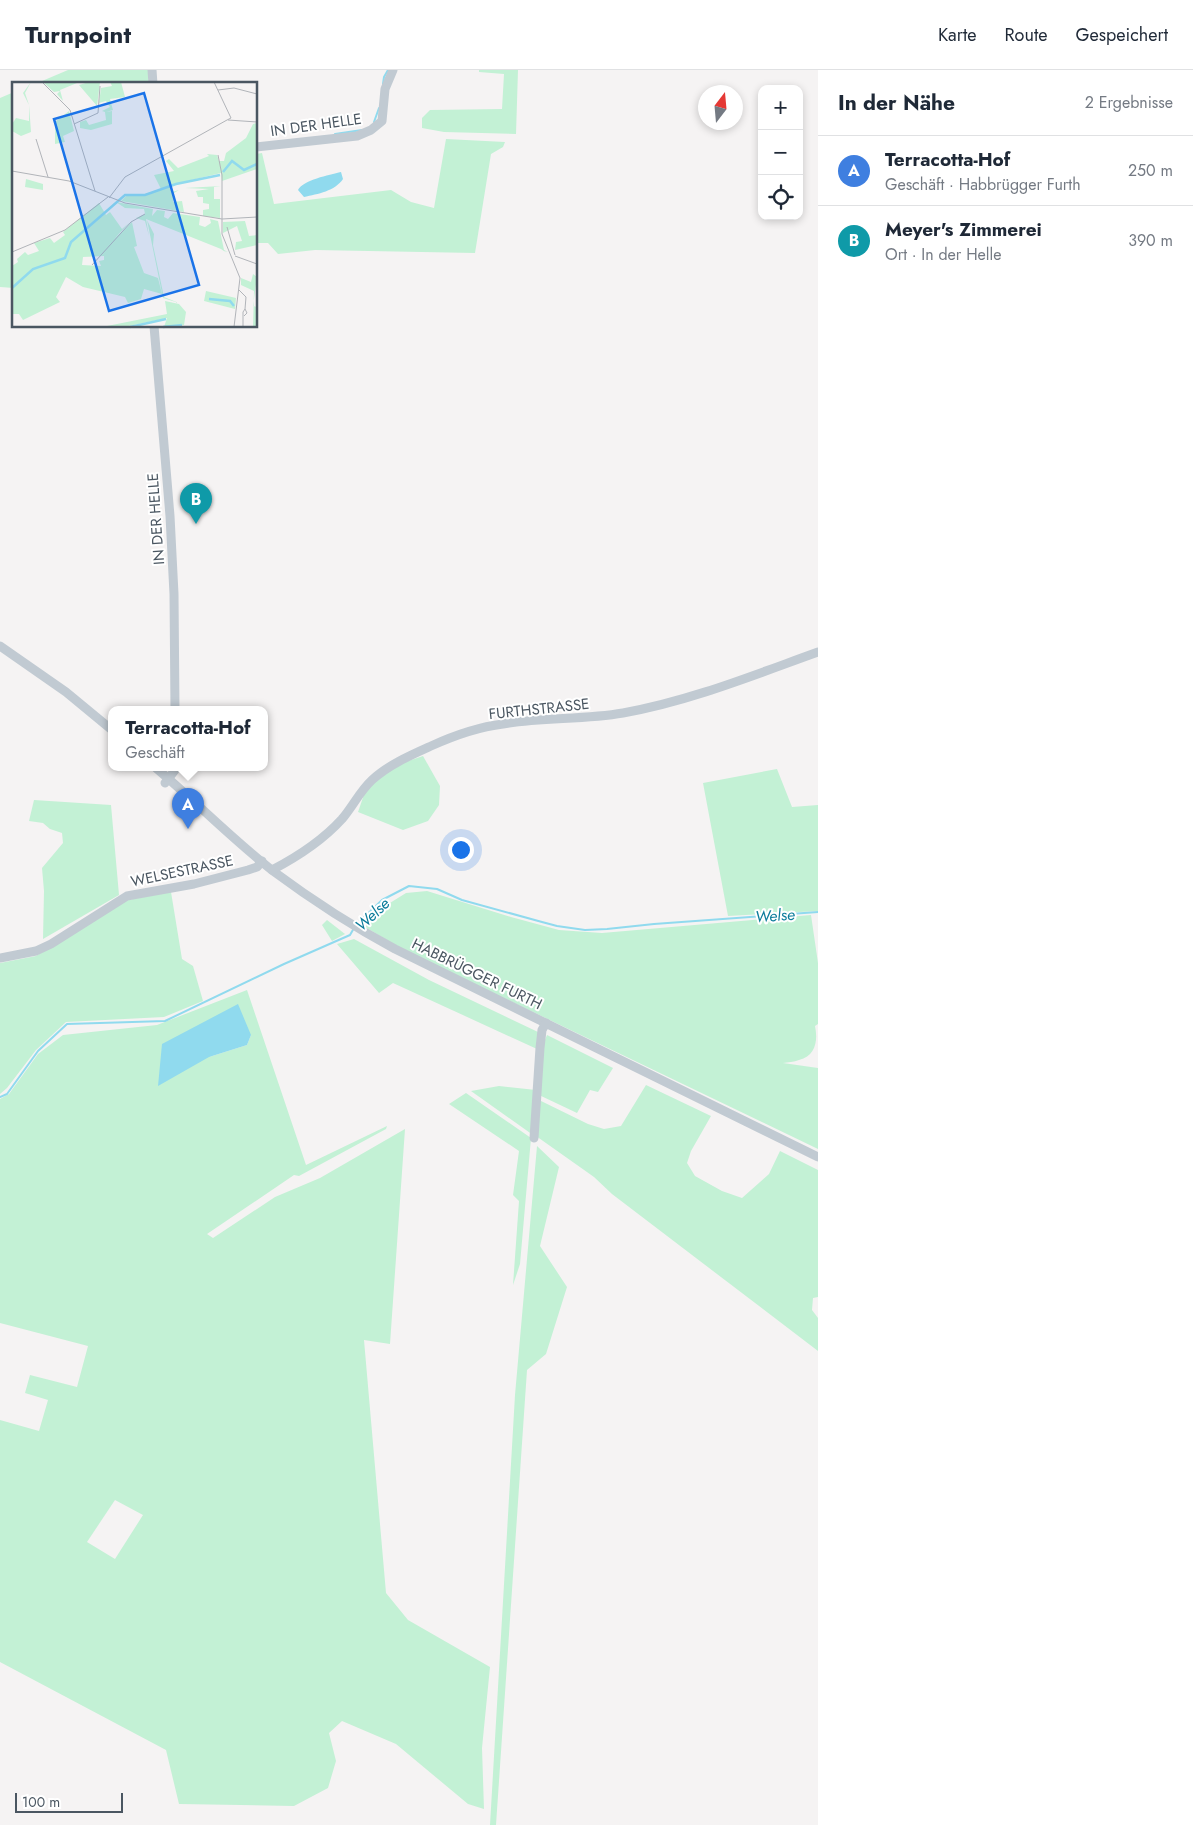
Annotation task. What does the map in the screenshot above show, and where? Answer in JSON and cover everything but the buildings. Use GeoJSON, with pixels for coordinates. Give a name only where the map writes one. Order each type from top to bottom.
{"type":"FeatureCollection","features":[{"type":"Feature","properties":{"kind":"street","name":"IN DER HELLE"},"geometry":{"type":"LineString","coordinates":[[258,147],[357,136],[371,130],[382,121],[385,90],[393,70]]}},
{"type":"Feature","properties":{"kind":"street","name":"IN DER HELLE"},"geometry":{"type":"LineString","coordinates":[[154,328],[170,516],[174,594],[175,706]]}},
{"type":"Feature","properties":{"kind":"street"},"geometry":{"type":"LineString","coordinates":[[0,646],[66,692],[108,727]]}},
{"type":"Feature","properties":{"kind":"street","name":"FURTHSTRASSE"},"geometry":{"type":"LineString","coordinates":[[272,870],[300,855],[323,838],[343,817],[370,781],[384,770],[457,735],[504,723],[596,717],[647,708],[684,699],[818,652]]}},
{"type":"Feature","properties":{"kind":"street","name":"HABBRÜGGER FURTH"},"geometry":{"type":"LineString","coordinates":[[159,771],[167,781],[272,870],[361,931],[818,1157]]}},
{"type":"Feature","properties":{"kind":"street"},"geometry":{"type":"LineString","coordinates":[[167,781],[174,771]]}},
{"type":"Feature","properties":{"kind":"street","name":"WELSESTRASSE"},"geometry":{"type":"LineString","coordinates":[[0,958],[36,952],[127,896],[194,884],[257,867],[262,861]]}},
{"type":"Feature","properties":{"kind":"street"},"geometry":{"type":"LineString","coordinates":[[534,1138],[540,1048],[542,1030],[546,1023]]}},
{"type":"Feature","properties":{"kind":"green space"},"geometry":{"type":"Polygon","coordinates":[[[68,70],[148,70],[149,82],[40,82],[68,70]]]}},
{"type":"Feature","properties":{"kind":"green space"},"geometry":{"type":"Polygon","coordinates":[[[479,70],[518,70],[516,134],[444,132],[422,128],[422,118],[430,110],[502,109],[504,74],[479,72],[479,70]]]}},
{"type":"Feature","properties":{"kind":"green space"},"geometry":{"type":"Polygon","coordinates":[[[12,93],[12,288],[0,287],[0,98],[12,93]]]}},
{"type":"Feature","properties":{"kind":"green space"},"geometry":{"type":"Polygon","coordinates":[[[446,139],[505,142],[503,147],[491,154],[475,253],[315,250],[278,254],[268,243],[258,243],[258,154],[262,153],[274,204],[391,190],[411,202],[434,208],[446,139]]]}},
{"type":"Feature","properties":{"kind":"green space"},"geometry":{"type":"Polygon","coordinates":[[[423,756],[440,786],[439,805],[428,821],[403,830],[358,812],[367,786],[390,767],[423,756]]]}},
{"type":"Feature","properties":{"kind":"green space"},"geometry":{"type":"Polygon","coordinates":[[[777,769],[792,807],[818,805],[818,911],[728,916],[703,783],[777,769]]]}},
{"type":"Feature","properties":{"kind":"green space"},"geometry":{"type":"Polygon","coordinates":[[[34,800],[111,805],[119,895],[43,939],[44,891],[42,868],[63,843],[62,833],[50,829],[43,823],[29,821],[34,800]]]}},
{"type":"Feature","properties":{"kind":"green space"},"geometry":{"type":"Polygon","coordinates":[[[427,891],[559,930],[602,933],[811,915],[818,963],[818,1024],[815,1026],[816,1042],[812,1051],[805,1058],[783,1063],[818,1068],[818,1149],[404,950],[365,927],[377,911],[406,893],[427,891]]]}},
{"type":"Feature","properties":{"kind":"green space"},"geometry":{"type":"Polygon","coordinates":[[[171,892],[182,959],[193,966],[203,1001],[164,1017],[66,1022],[36,1050],[7,1088],[0,1094],[0,963],[36,956],[122,901],[171,892]]]}},
{"type":"Feature","properties":{"kind":"green space"},"geometry":{"type":"Polygon","coordinates":[[[327,920],[345,934],[332,941],[322,925],[327,920]]]}},
{"type":"Feature","properties":{"kind":"green space"},"geometry":{"type":"Polygon","coordinates":[[[354,939],[429,980],[538,1032],[537,1049],[393,983],[379,993],[337,944],[354,939]]]}},
{"type":"Feature","properties":{"kind":"green space"},"geometry":{"type":"Polygon","coordinates":[[[247,990],[306,1165],[387,1126],[386,1129],[299,1176],[294,1175],[207,1234],[213,1238],[275,1197],[320,1178],[405,1129],[390,1344],[364,1340],[386,1593],[408,1620],[490,1667],[482,1748],[484,1809],[468,1804],[396,1744],[342,1721],[329,1733],[336,1761],[328,1788],[294,1806],[179,1804],[166,1750],[0,1662],[0,1420],[39,1431],[48,1400],[25,1393],[30,1375],[77,1387],[88,1346],[0,1323],[0,1099],[9,1094],[38,1054],[63,1035],[157,1025],[247,990]],[[251,1035],[209,1057],[247,1045],[251,1035]],[[115,1500],[87,1542],[115,1559],[143,1515],[115,1500]]]}},
{"type":"Feature","properties":{"kind":"green space"},"geometry":{"type":"Polygon","coordinates":[[[547,1035],[613,1068],[598,1092],[590,1090],[577,1113],[539,1095],[542,1047],[547,1035]]]}},
{"type":"Feature","properties":{"kind":"green space"},"geometry":{"type":"Polygon","coordinates":[[[646,1085],[711,1116],[691,1151],[687,1163],[695,1176],[722,1191],[742,1198],[769,1174],[780,1151],[818,1170],[818,1297],[813,1298],[812,1310],[818,1318],[818,1351],[612,1194],[594,1177],[536,1136],[539,1100],[588,1124],[604,1129],[621,1126],[646,1085]]]}},
{"type":"Feature","properties":{"kind":"green space"},"geometry":{"type":"Polygon","coordinates":[[[499,1086],[536,1090],[533,1135],[471,1091],[499,1086]]]}},
{"type":"Feature","properties":{"kind":"green space"},"geometry":{"type":"Polygon","coordinates":[[[466,1093],[531,1138],[520,1264],[513,1285],[519,1201],[513,1195],[519,1151],[449,1104],[466,1093]]]}},
{"type":"Feature","properties":{"kind":"green space"},"geometry":{"type":"Polygon","coordinates":[[[537,1146],[559,1167],[540,1246],[567,1287],[546,1354],[527,1370],[496,1825],[490,1825],[515,1395],[537,1146]]]}},
{"type":"Feature","properties":{"kind":"water"},"geometry":{"type":"Polygon","coordinates":[[[341,172],[343,179],[340,183],[326,191],[304,197],[298,190],[305,183],[341,172]]]}},
{"type":"Feature","properties":{"kind":"water"},"geometry":{"type":"Polygon","coordinates":[[[238,1004],[251,1035],[247,1045],[209,1057],[158,1086],[162,1044],[238,1004]]]}},
{"type":"Feature","properties":{"kind":"waterway"},"geometry":{"type":"LineString","coordinates":[[383,84],[388,70]]}},
{"type":"Feature","properties":{"kind":"waterway"},"geometry":{"type":"LineString","coordinates":[[374,122],[379,108]]}},
{"type":"Feature","properties":{"kind":"waterway"},"geometry":{"type":"LineString","coordinates":[[335,134],[362,130]]}},
{"type":"Feature","properties":{"kind":"waterway","name":"Welse"},"geometry":{"type":"LineString","coordinates":[[357,924],[382,900],[409,886],[437,889],[462,900],[557,926],[585,930],[818,912]]}},
{"type":"Feature","properties":{"kind":"waterway","name":"Welse"},"geometry":{"type":"LineString","coordinates":[[0,1097],[7,1094],[38,1051],[67,1024],[165,1021],[284,964],[350,935],[354,928]]}},
{"type":"Feature","properties":{"kind":"place","name":"Meyer's Zimmerei"},"geometry":{"type":"Point","coordinates":[196,524]}},
{"type":"Feature","properties":{"kind":"place","name":"Terracotta-Hof"},"geometry":{"type":"Point","coordinates":[188,829]}}]}
